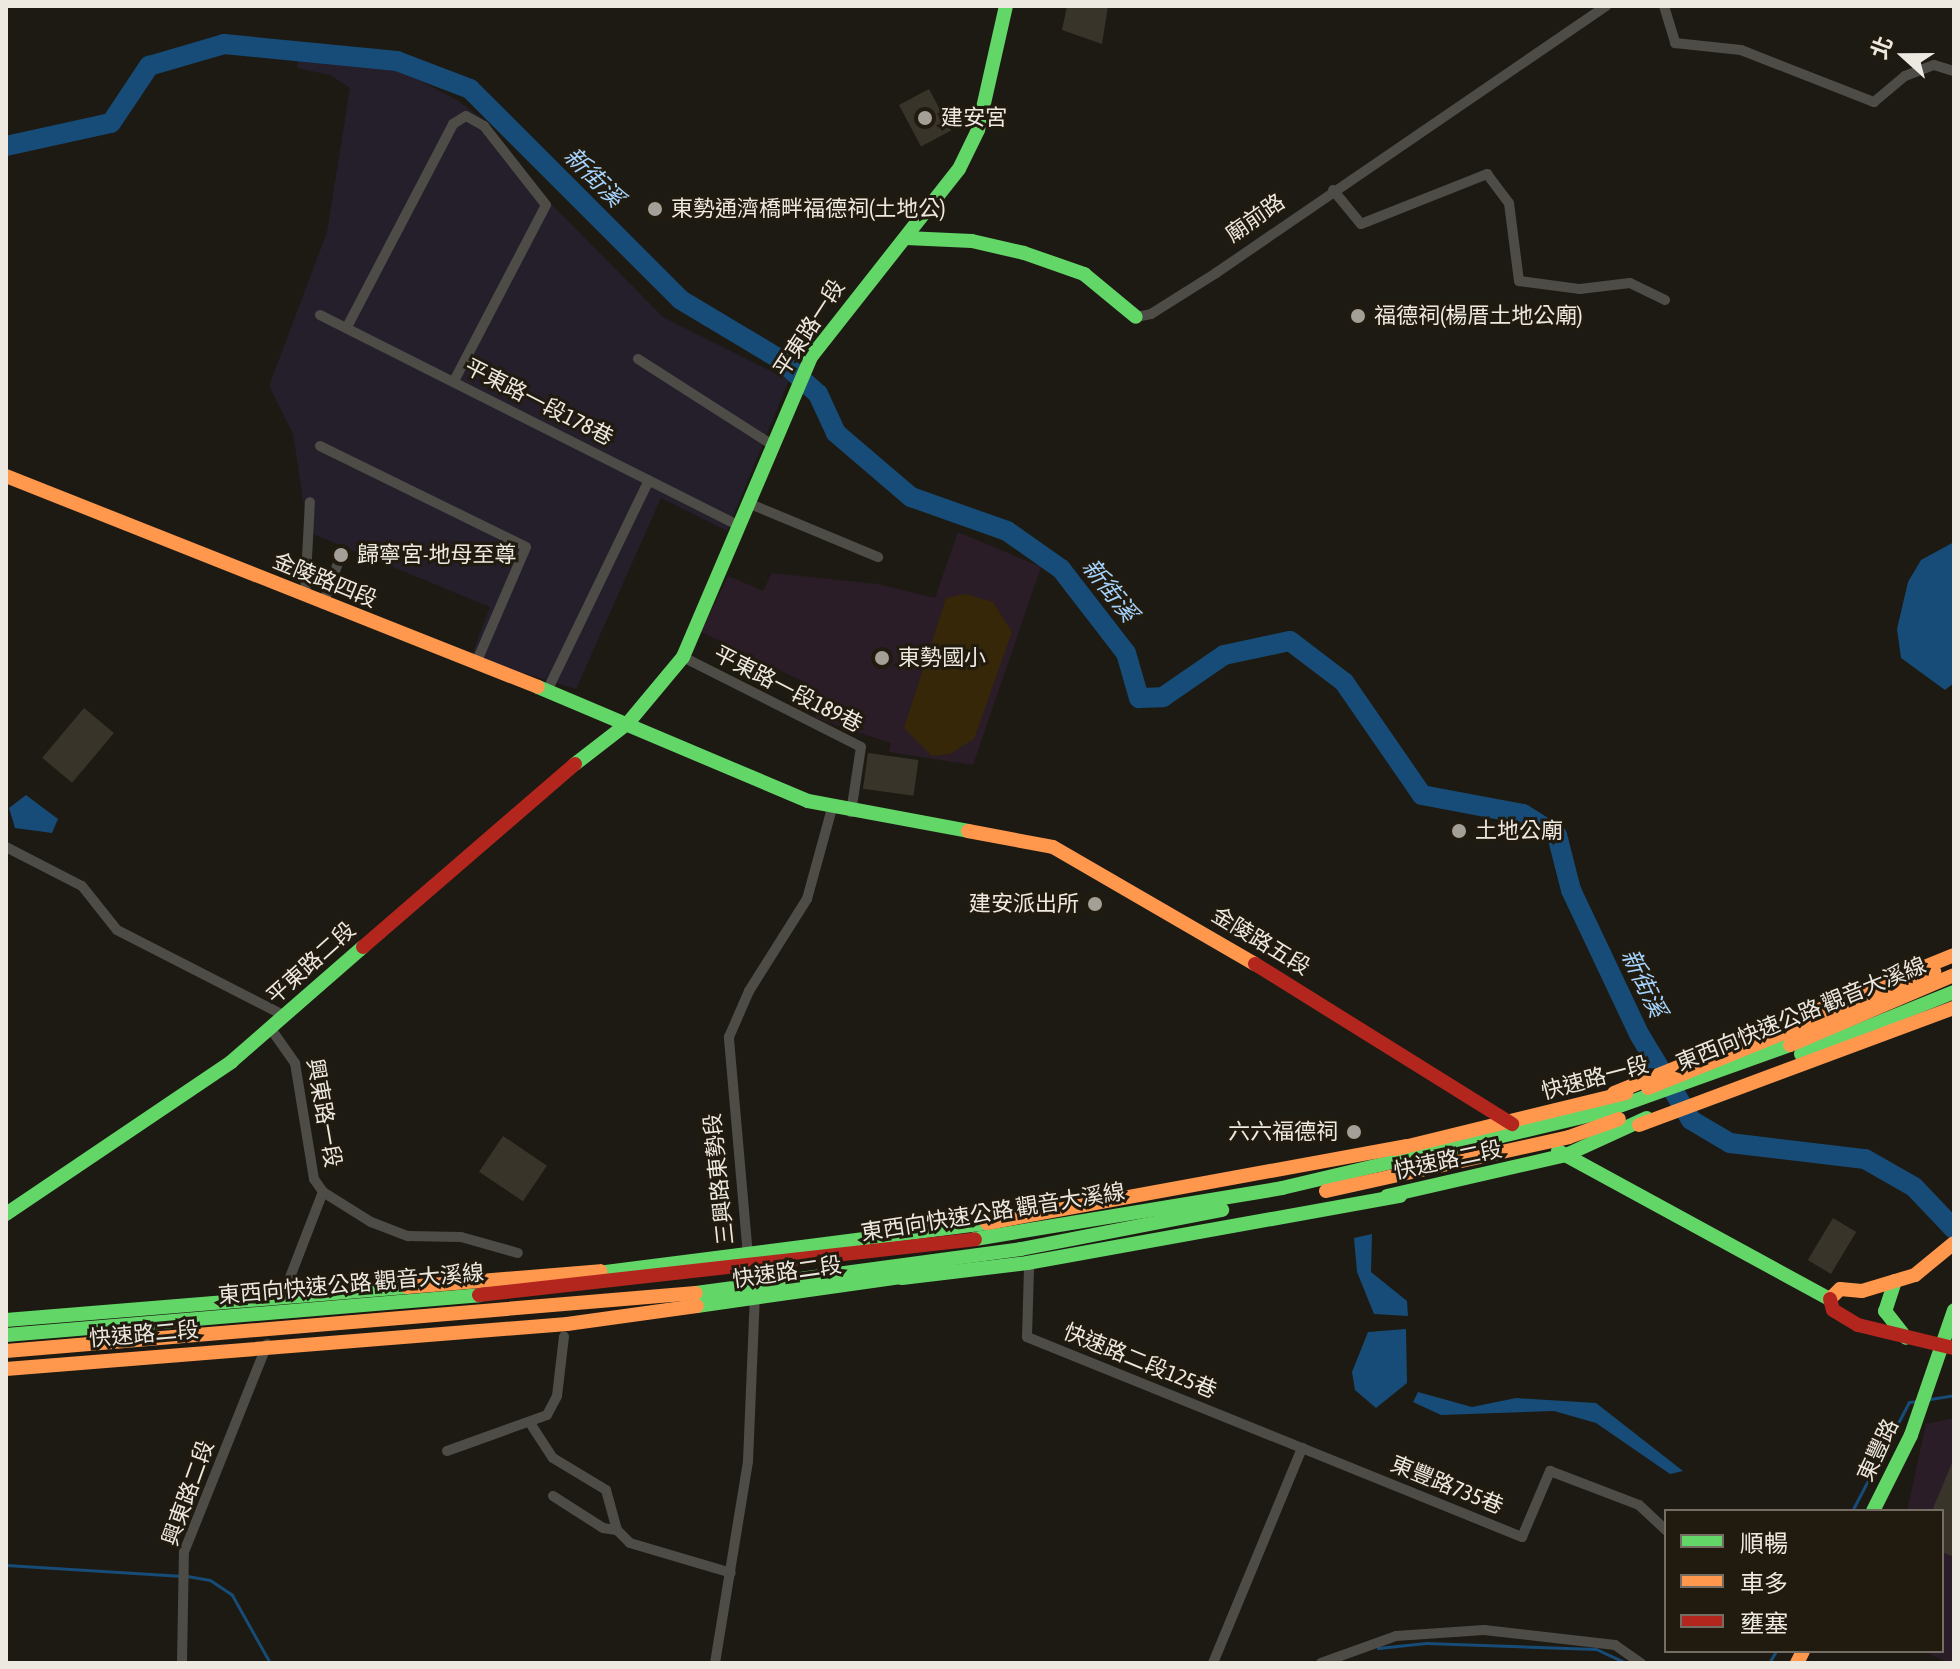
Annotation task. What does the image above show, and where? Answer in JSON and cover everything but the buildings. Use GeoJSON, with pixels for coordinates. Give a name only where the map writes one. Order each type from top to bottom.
{"type":"FeatureCollection","features":[{"type":"Feature","properties":{"kind":"main road","name":"平東路一段"},"geometry":{"type":"LineString","coordinates":[[628,723],[683,657],[740,526],[789,399],[811,357],[959,169],[978,130],[1006,6]]}},
{"type":"Feature","properties":{"kind":"main road","name":"廟前路"},"geometry":{"type":"LineString","coordinates":[[906,238],[972,241],[1039,258],[1084,274],[1136,317]]}},
{"type":"Feature","properties":{"kind":"main road","name":"金陵路四段"},"geometry":{"type":"LineString","coordinates":[[6,476],[628,723]]}},
{"type":"Feature","properties":{"kind":"main road","name":"金陵路五段"},"geometry":{"type":"LineString","coordinates":[[628,723],[832,808],[1066,854],[1353,1021],[1513,1125],[1830,1299],[1833,1310],[1888,1336],[1949,1348]]}},
{"type":"Feature","properties":{"kind":"main road","name":"平東路二段"},"geometry":{"type":"LineString","coordinates":[[6,1214],[271,1029],[283,1015],[628,723]]}},
{"type":"Feature","properties":{"kind":"main road"},"geometry":{"type":"LineString","coordinates":[[1674,1074],[1954,955]]}},
{"type":"Feature","properties":{"kind":"main road","name":"快速路一段"},"geometry":{"type":"LineString","coordinates":[[1513,1125],[1674,1074],[1954,963]]}},
{"type":"Feature","properties":{"kind":"main road","name":"東西向快速公路 觀音大溪線"},"geometry":{"type":"LineString","coordinates":[[6,1335],[461,1297],[979,1239],[1327,1178],[1600,1113],[1737,1068],[1954,975]]}},
{"type":"Feature","properties":{"kind":"main road","name":"東西向快速公路 觀音大溪線"},"geometry":{"type":"LineString","coordinates":[[6,1351],[656,1298],[1021,1249],[1391,1178],[1569,1137],[1954,992]]}},
{"type":"Feature","properties":{"kind":"main road"},"geometry":{"type":"LineString","coordinates":[[1694,1103],[1775,1079],[1954,1007]]}},
{"type":"Feature","properties":{"kind":"main road"},"geometry":{"type":"LineString","coordinates":[[1566,1155],[1648,1120],[1954,1007]]}},
{"type":"Feature","properties":{"kind":"main road","name":"快速路二段"},"geometry":{"type":"LineString","coordinates":[[6,1320],[749,1259],[944,1237],[1362,1162],[1406,1146],[1513,1125]]}},
{"type":"Feature","properties":{"kind":"main road"},"geometry":{"type":"LineString","coordinates":[[461,1297],[513,1284],[957,1228],[1406,1146]]}},
{"type":"Feature","properties":{"kind":"main road","name":"快速路二段"},"geometry":{"type":"LineString","coordinates":[[6,1369],[266,1345],[553,1326],[756,1299],[1400,1196],[1566,1155]]}},
{"type":"Feature","properties":{"kind":"main road"},"geometry":{"type":"LineString","coordinates":[[461,1313],[600,1314],[1027,1263],[1400,1196]]}},
{"type":"Feature","properties":{"kind":"main road"},"geometry":{"type":"LineString","coordinates":[[1830,1299],[1840,1289],[1862,1291],[1915,1275],[1953,1244]]}},
{"type":"Feature","properties":{"kind":"main road"},"geometry":{"type":"LineString","coordinates":[[1895,1281],[1885,1311],[1909,1341]]}},
{"type":"Feature","properties":{"kind":"main road"},"geometry":{"type":"LineString","coordinates":[[1949,1348],[1954,1310]]}},
{"type":"Feature","properties":{"kind":"main road","name":"東豐路"},"geometry":{"type":"LineString","coordinates":[[1874,1509],[1928,1387],[1949,1348]]}},
{"type":"Feature","properties":{"kind":"street","name":"廟前路"},"geometry":{"type":"LineString","coordinates":[[1136,317],[1151,314],[1203,281],[1606,6]]}},
{"type":"Feature","properties":{"kind":"street"},"geometry":{"type":"LineString","coordinates":[[1664,6],[1675,43],[1741,50],[1874,102],[1905,76],[1934,65],[1954,71]]}},
{"type":"Feature","properties":{"kind":"street"},"geometry":{"type":"LineString","coordinates":[[347,327],[453,124],[466,116],[484,126],[546,205],[454,381]]}},
{"type":"Feature","properties":{"kind":"street"},"geometry":{"type":"LineString","coordinates":[[1333,190],[1361,224],[1487,174],[1509,203],[1519,281],[1580,289],[1630,283],[1665,300]]}},
{"type":"Feature","properties":{"kind":"street","name":"平東路一段178巷"},"geometry":{"type":"LineString","coordinates":[[320,315],[740,526]]}},
{"type":"Feature","properties":{"kind":"street"},"geometry":{"type":"LineString","coordinates":[[638,359],[771,444]]}},
{"type":"Feature","properties":{"kind":"street"},"geometry":{"type":"LineString","coordinates":[[320,446],[526,547],[476,663]]}},
{"type":"Feature","properties":{"kind":"street"},"geometry":{"type":"LineString","coordinates":[[547,691],[649,480]]}},
{"type":"Feature","properties":{"kind":"street"},"geometry":{"type":"LineString","coordinates":[[305,596],[310,502]]}},
{"type":"Feature","properties":{"kind":"street"},"geometry":{"type":"LineString","coordinates":[[748,503],[878,557]]}},
{"type":"Feature","properties":{"kind":"street"},"geometry":{"type":"LineString","coordinates":[[323,604],[338,563]]}},
{"type":"Feature","properties":{"kind":"street","name":"平東路一段189巷"},"geometry":{"type":"LineString","coordinates":[[683,657],[861,747],[851,812]]}},
{"type":"Feature","properties":{"kind":"street","name":"三興路東勢段"},"geometry":{"type":"LineString","coordinates":[[715,1663],[748,1461],[756,1299],[738,1197],[729,1037],[749,991],[807,899],[832,808]]}},
{"type":"Feature","properties":{"kind":"street"},"geometry":{"type":"LineString","coordinates":[[6,847],[61,869],[117,930],[283,1015]]}},
{"type":"Feature","properties":{"kind":"street","name":"興東路一段"},"geometry":{"type":"LineString","coordinates":[[266,1345],[323,1192],[314,1179],[295,1063],[271,1029]]}},
{"type":"Feature","properties":{"kind":"street"},"geometry":{"type":"LineString","coordinates":[[323,1192],[371,1222],[408,1236],[461,1237],[518,1253]]}},
{"type":"Feature","properties":{"kind":"street","name":"快速路二段125巷"},"geometry":{"type":"LineString","coordinates":[[1029,1269],[1027,1337],[1302,1448]]}},
{"type":"Feature","properties":{"kind":"street"},"geometry":{"type":"LineString","coordinates":[[447,1451],[532,1426],[547,1415],[557,1396],[564,1336]]}},
{"type":"Feature","properties":{"kind":"street","name":"興東路二段"},"geometry":{"type":"LineString","coordinates":[[182,1663],[184,1552],[266,1345]]}},
{"type":"Feature","properties":{"kind":"street"},"geometry":{"type":"LineString","coordinates":[[532,1426],[553,1458],[606,1490],[617,1530]]}},
{"type":"Feature","properties":{"kind":"street"},"geometry":{"type":"LineString","coordinates":[[1213,1663],[1302,1448]]}},
{"type":"Feature","properties":{"kind":"street","name":"東豐路735巷"},"geometry":{"type":"LineString","coordinates":[[1302,1448],[1522,1537],[1550,1471],[1639,1505],[1664,1528]]}},
{"type":"Feature","properties":{"kind":"street"},"geometry":{"type":"LineString","coordinates":[[553,1496],[603,1528],[617,1530],[657,1556],[731,1573]]}},
{"type":"Feature","properties":{"kind":"street"},"geometry":{"type":"LineString","coordinates":[[1321,1663],[1396,1636],[1484,1630],[1615,1645],[1641,1663]]}},
{"type":"Feature","properties":{"kind":"shaded area"},"geometry":{"type":"Polygon","coordinates":[[[298,56],[387,64],[457,100],[484,120],[554,207],[663,317],[789,380],[727,531],[661,498],[576,689],[471,657],[490,607],[308,532],[293,434],[269,386],[327,232],[350,88],[330,75],[297,68],[298,56]]]}},
{"type":"Feature","properties":{"kind":"shaded area","name":"東勢國小"},"geometry":{"type":"Polygon","coordinates":[[[958,532],[1041,567],[973,765],[889,752],[891,743],[816,718],[806,683],[701,632],[728,576],[763,591],[772,573],[877,584],[935,598],[958,532]]]}},
{"type":"Feature","properties":{"kind":"shaded area"},"geometry":{"type":"Polygon","coordinates":[[[965,594],[993,602],[1012,632],[974,739],[950,754],[932,756],[904,728],[946,598],[965,594]]]}},
{"type":"Feature","properties":{"kind":"shaded area"},"geometry":{"type":"Polygon","coordinates":[[[1954,1418],[1954,1663],[1928,1653],[1944,1653],[1944,1509],[1907,1509],[1926,1424],[1954,1418]]]}},
{"type":"Feature","properties":{"kind":"water"},"geometry":{"type":"Polygon","coordinates":[[[1954,542],[1954,683],[1945,690],[1901,658],[1897,629],[1908,582],[1921,560],[1954,542]]]}},
{"type":"Feature","properties":{"kind":"water"},"geometry":{"type":"Polygon","coordinates":[[[26,795],[58,819],[52,833],[15,828],[9,808],[26,795]]]}},
{"type":"Feature","properties":{"kind":"water"},"geometry":{"type":"Polygon","coordinates":[[[1372,1234],[1371,1272],[1407,1301],[1408,1316],[1374,1314],[1357,1272],[1354,1238],[1372,1234]]]}},
{"type":"Feature","properties":{"kind":"water"},"geometry":{"type":"Polygon","coordinates":[[[1406,1329],[1407,1383],[1376,1408],[1355,1390],[1352,1372],[1368,1332],[1406,1329]]]}},
{"type":"Feature","properties":{"kind":"water"},"geometry":{"type":"Polygon","coordinates":[[[1418,1392],[1472,1407],[1516,1398],[1596,1403],[1683,1471],[1670,1474],[1596,1423],[1554,1411],[1441,1415],[1413,1402],[1418,1392]]]}},
{"type":"Feature","properties":{"kind":"waterway","name":"新街溪"},"geometry":{"type":"LineString","coordinates":[[6,146],[111,123],[149,66],[224,44],[397,61],[470,89],[681,300],[778,358],[818,394],[836,433],[911,497],[1007,531],[1061,569],[1126,653],[1139,698],[1163,697],[1224,655],[1290,641],[1344,682],[1422,795],[1523,814],[1557,835],[1571,890],[1639,1034],[1691,1120],[1730,1143],[1865,1159],[1914,1187],[1954,1229]]}},
{"type":"Feature","properties":{"kind":"waterway"},"geometry":{"type":"LineString","coordinates":[[1930,1399],[1954,1395]]}},
{"type":"Feature","properties":{"kind":"waterway"},"geometry":{"type":"LineString","coordinates":[[1853,1509],[1909,1402],[1919,1401]]}},
{"type":"Feature","properties":{"kind":"waterway"},"geometry":{"type":"LineString","coordinates":[[6,1565],[179,1576]]}},
{"type":"Feature","properties":{"kind":"waterway"},"geometry":{"type":"LineString","coordinates":[[187,1576],[210,1580],[232,1595],[270,1663]]}},
{"type":"Feature","properties":{"kind":"waterway"},"geometry":{"type":"LineString","coordinates":[[1378,1648],[1426,1643],[1596,1649],[1626,1663]]}},
{"type":"Feature","properties":{"kind":"waterway"},"geometry":{"type":"LineString","coordinates":[[1769,1663],[1775,1653]]}},
{"type":"Feature","properties":{"kind":"traffic: fast"},"geometry":{"type":"LineString","coordinates":[[575,764],[628,723],[683,657],[811,357],[959,169],[978,130],[1006,6]]}},
{"type":"Feature","properties":{"kind":"traffic: fast"},"geometry":{"type":"LineString","coordinates":[[906,238],[972,241],[1024,253],[1084,274],[1136,317]]}},
{"type":"Feature","properties":{"kind":"traffic: fast"},"geometry":{"type":"LineString","coordinates":[[538,687],[808,801],[968,831]]}},
{"type":"Feature","properties":{"kind":"traffic: fast"},"geometry":{"type":"LineString","coordinates":[[6,1214],[231,1062],[363,947]]}},
{"type":"Feature","properties":{"kind":"traffic: fast"},"geometry":{"type":"LineString","coordinates":[[1801,1054],[1954,992]]}},
{"type":"Feature","properties":{"kind":"traffic: fast"},"geometry":{"type":"LineString","coordinates":[[975,1239],[1282,1188],[1600,1113],[1790,1045]]}},
{"type":"Feature","properties":{"kind":"traffic: fast"},"geometry":{"type":"LineString","coordinates":[[1387,1196],[1566,1155],[1647,1118]]}},
{"type":"Feature","properties":{"kind":"traffic: fast"},"geometry":{"type":"LineString","coordinates":[[1558,1151],[1830,1299]]}},
{"type":"Feature","properties":{"kind":"traffic: fast"},"geometry":{"type":"LineString","coordinates":[[902,1278],[1027,1263],[1400,1196]]}},
{"type":"Feature","properties":{"kind":"traffic: fast"},"geometry":{"type":"LineString","coordinates":[[696,1293],[1021,1249],[1222,1210]]}},
{"type":"Feature","properties":{"kind":"traffic: fast"},"geometry":{"type":"LineString","coordinates":[[590,1274],[987,1223]]}},
{"type":"Feature","properties":{"kind":"traffic: fast"},"geometry":{"type":"LineString","coordinates":[[697,1306],[915,1275]]}},
{"type":"Feature","properties":{"kind":"traffic: fast"},"geometry":{"type":"LineString","coordinates":[[1895,1281],[1885,1311],[1906,1338]]}},
{"type":"Feature","properties":{"kind":"traffic: fast"},"geometry":{"type":"LineString","coordinates":[[6,1320],[407,1287]]}},
{"type":"Feature","properties":{"kind":"traffic: fast"},"geometry":{"type":"LineString","coordinates":[[6,1335],[479,1295]]}},
{"type":"Feature","properties":{"kind":"traffic: fast"},"geometry":{"type":"LineString","coordinates":[[1874,1509],[1911,1435],[1954,1310]]}},
{"type":"Feature","properties":{"kind":"traffic: slow"},"geometry":{"type":"LineString","coordinates":[[6,476],[538,687]]}},
{"type":"Feature","properties":{"kind":"traffic: slow"},"geometry":{"type":"LineString","coordinates":[[968,831],[1053,847],[1255,964]]}},
{"type":"Feature","properties":{"kind":"traffic: slow"},"geometry":{"type":"LineString","coordinates":[[1614,1093],[1954,955]]}},
{"type":"Feature","properties":{"kind":"traffic: slow"},"geometry":{"type":"LineString","coordinates":[[1648,1088],[1934,972]]}},
{"type":"Feature","properties":{"kind":"traffic: slow"},"geometry":{"type":"LineString","coordinates":[[1790,1045],[1954,975]]}},
{"type":"Feature","properties":{"kind":"traffic: slow"},"geometry":{"type":"LineString","coordinates":[[1639,1125],[1954,1008]]}},
{"type":"Feature","properties":{"kind":"traffic: slow"},"geometry":{"type":"LineString","coordinates":[[1396,1149],[1626,1093]]}},
{"type":"Feature","properties":{"kind":"traffic: slow"},"geometry":{"type":"LineString","coordinates":[[1326,1191],[1569,1137],[1619,1119]]}},
{"type":"Feature","properties":{"kind":"traffic: slow"},"geometry":{"type":"LineString","coordinates":[[987,1223],[1406,1146]]}},
{"type":"Feature","properties":{"kind":"traffic: slow"},"geometry":{"type":"LineString","coordinates":[[1830,1299],[1840,1289],[1862,1291],[1915,1275],[1954,1243]]}},
{"type":"Feature","properties":{"kind":"traffic: slow"},"geometry":{"type":"LineString","coordinates":[[407,1287],[600,1271]]}},
{"type":"Feature","properties":{"kind":"traffic: slow"},"geometry":{"type":"LineString","coordinates":[[6,1351],[696,1293]]}},
{"type":"Feature","properties":{"kind":"traffic: slow"},"geometry":{"type":"LineString","coordinates":[[6,1369],[567,1324],[697,1306]]}},
{"type":"Feature","properties":{"kind":"traffic: slow"},"geometry":{"type":"LineString","coordinates":[[1797,1663],[1802,1653]]}},
{"type":"Feature","properties":{"kind":"traffic: jam"},"geometry":{"type":"LineString","coordinates":[[363,947],[575,764]]}},
{"type":"Feature","properties":{"kind":"traffic: jam"},"geometry":{"type":"LineString","coordinates":[[1255,964],[1512,1124]]}},
{"type":"Feature","properties":{"kind":"traffic: jam"},"geometry":{"type":"LineString","coordinates":[[479,1295],[975,1239]]}},
{"type":"Feature","properties":{"kind":"traffic: jam"},"geometry":{"type":"LineString","coordinates":[[1830,1299],[1833,1310],[1858,1325],[1953,1348]]}},
{"type":"Feature","properties":{"kind":"place","name":"建安宮"},"geometry":{"type":"Point","coordinates":[925,118]}},
{"type":"Feature","properties":{"kind":"place","name":"東勢通濟橋畔福德祠(土地公)"},"geometry":{"type":"Point","coordinates":[655,209]}},
{"type":"Feature","properties":{"kind":"place","name":"福德祠(楊厝土地公廟)"},"geometry":{"type":"Point","coordinates":[1358,316]}},
{"type":"Feature","properties":{"kind":"place","name":"歸寧宮-地母至尊"},"geometry":{"type":"Point","coordinates":[341,555]}},
{"type":"Feature","properties":{"kind":"place","name":"東勢國小"},"geometry":{"type":"Point","coordinates":[882,658]}},
{"type":"Feature","properties":{"kind":"place","name":"土地公廟"},"geometry":{"type":"Point","coordinates":[1459,831]}},
{"type":"Feature","properties":{"kind":"place","name":"建安派出所"},"geometry":{"type":"Point","coordinates":[1095,904]}},
{"type":"Feature","properties":{"kind":"place","name":"六六福德祠"},"geometry":{"type":"Point","coordinates":[1354,1132]}}]}
